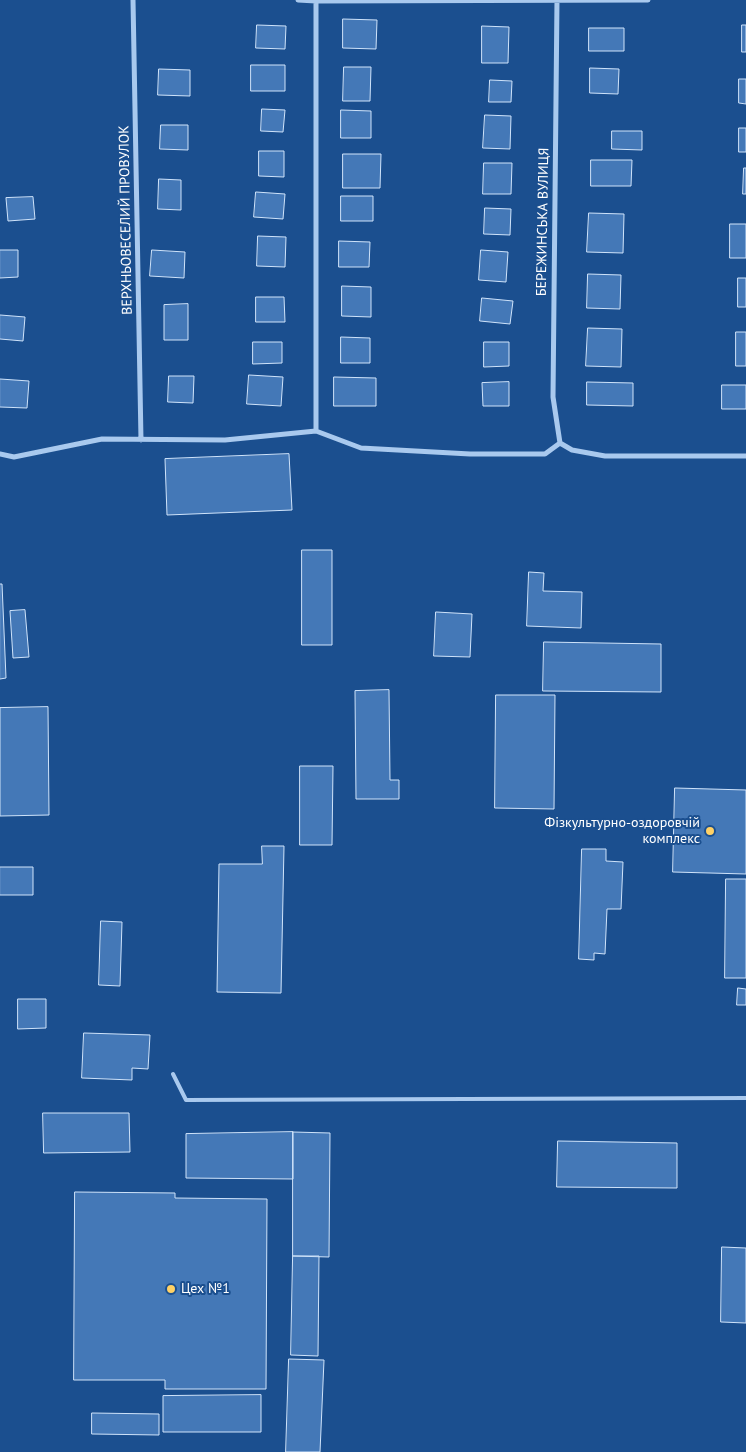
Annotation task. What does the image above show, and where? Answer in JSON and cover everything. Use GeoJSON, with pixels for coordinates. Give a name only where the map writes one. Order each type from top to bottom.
{"type":"FeatureCollection","features":[{"type":"Feature","properties":{"kind":"street","name":"ВЕРХНЬОВЕСЕЛИЙ ПРОВУЛОК"},"geometry":{"type":"LineString","coordinates":[[133,0],[141,440]]}},
{"type":"Feature","properties":{"kind":"street"},"geometry":{"type":"LineString","coordinates":[[298,0],[648,0]]}},
{"type":"Feature","properties":{"kind":"street","name":"БЕРЕЖИНСЬКА ВУЛИЦЯ"},"geometry":{"type":"LineString","coordinates":[[557,0],[553,397],[560,443]]}},
{"type":"Feature","properties":{"kind":"street"},"geometry":{"type":"LineString","coordinates":[[316,1],[316,432]]}},
{"type":"Feature","properties":{"kind":"street"},"geometry":{"type":"LineString","coordinates":[[0,454],[14,457],[102,439],[226,440],[316,432],[360,448],[470,454],[545,454],[560,443],[572,450],[605,456],[746,456]]}},
{"type":"Feature","properties":{"kind":"lane"},"geometry":{"type":"LineString","coordinates":[[173,1074],[186,1100],[746,1098]]}},
{"type":"Feature","properties":{"kind":"building"},"geometry":{"type":"Polygon","coordinates":[[[343,19],[377,20],[376,49],[343,48],[343,19]]]}},
{"type":"Feature","properties":{"kind":"building"},"geometry":{"type":"Polygon","coordinates":[[[257,25],[286,26],[285,49],[256,48],[257,25]]]}},
{"type":"Feature","properties":{"kind":"building"},"geometry":{"type":"Polygon","coordinates":[[[742,25],[746,25],[746,52],[742,52],[742,25]]]}},
{"type":"Feature","properties":{"kind":"building"},"geometry":{"type":"Polygon","coordinates":[[[482,26],[509,27],[508,63],[482,63],[482,26]]]}},
{"type":"Feature","properties":{"kind":"building"},"geometry":{"type":"Polygon","coordinates":[[[589,28],[624,28],[624,51],[589,51],[589,28]]]}},
{"type":"Feature","properties":{"kind":"building"},"geometry":{"type":"Polygon","coordinates":[[[251,65],[285,65],[285,91],[251,91],[251,65]]]}},
{"type":"Feature","properties":{"kind":"building"},"geometry":{"type":"Polygon","coordinates":[[[344,67],[371,67],[370,101],[343,101],[344,67]]]}},
{"type":"Feature","properties":{"kind":"building"},"geometry":{"type":"Polygon","coordinates":[[[590,68],[619,69],[618,94],[590,93],[590,68]]]}},
{"type":"Feature","properties":{"kind":"building"},"geometry":{"type":"Polygon","coordinates":[[[159,69],[190,70],[190,96],[158,95],[159,69]]]}},
{"type":"Feature","properties":{"kind":"building"},"geometry":{"type":"Polygon","coordinates":[[[739,79],[746,79],[746,104],[739,103],[739,79]]]}},
{"type":"Feature","properties":{"kind":"building"},"geometry":{"type":"Polygon","coordinates":[[[490,80],[512,81],[511,102],[489,102],[490,80]]]}},
{"type":"Feature","properties":{"kind":"building"},"geometry":{"type":"Polygon","coordinates":[[[262,109],[285,110],[283,132],[261,131],[262,109]]]}},
{"type":"Feature","properties":{"kind":"building"},"geometry":{"type":"Polygon","coordinates":[[[341,110],[371,111],[371,138],[341,138],[341,110]]]}},
{"type":"Feature","properties":{"kind":"building"},"geometry":{"type":"Polygon","coordinates":[[[485,115],[511,116],[510,149],[483,148],[485,115]]]}},
{"type":"Feature","properties":{"kind":"building"},"geometry":{"type":"Polygon","coordinates":[[[161,125],[188,125],[188,150],[160,149],[161,125]]]}},
{"type":"Feature","properties":{"kind":"building"},"geometry":{"type":"Polygon","coordinates":[[[739,128],[746,128],[746,152],[739,152],[739,128]]]}},
{"type":"Feature","properties":{"kind":"building"},"geometry":{"type":"Polygon","coordinates":[[[612,131],[642,131],[642,150],[612,149],[612,131]]]}},
{"type":"Feature","properties":{"kind":"building"},"geometry":{"type":"Polygon","coordinates":[[[259,151],[284,151],[284,177],[259,176],[259,151]]]}},
{"type":"Feature","properties":{"kind":"building"},"geometry":{"type":"Polygon","coordinates":[[[343,154],[381,154],[380,188],[343,188],[343,154]]]}},
{"type":"Feature","properties":{"kind":"building"},"geometry":{"type":"Polygon","coordinates":[[[591,160],[632,160],[631,186],[591,186],[591,160]]]}},
{"type":"Feature","properties":{"kind":"building"},"geometry":{"type":"Polygon","coordinates":[[[484,163],[512,163],[511,194],[483,194],[484,163]]]}},
{"type":"Feature","properties":{"kind":"building"},"geometry":{"type":"Polygon","coordinates":[[[744,168],[746,168],[746,194],[743,194],[744,168]]]}},
{"type":"Feature","properties":{"kind":"building"},"geometry":{"type":"Polygon","coordinates":[[[159,179],[181,180],[181,210],[158,209],[159,179]]]}},
{"type":"Feature","properties":{"kind":"building"},"geometry":{"type":"Polygon","coordinates":[[[256,192],[285,194],[283,219],[254,217],[256,192]]]}},
{"type":"Feature","properties":{"kind":"building"},"geometry":{"type":"Polygon","coordinates":[[[341,196],[373,196],[373,221],[341,221],[341,196]]]}},
{"type":"Feature","properties":{"kind":"building"},"geometry":{"type":"Polygon","coordinates":[[[33,197],[35,219],[8,221],[6,198],[33,197]]]}},
{"type":"Feature","properties":{"kind":"building"},"geometry":{"type":"Polygon","coordinates":[[[485,208],[511,209],[510,235],[484,234],[485,208]]]}},
{"type":"Feature","properties":{"kind":"building"},"geometry":{"type":"Polygon","coordinates":[[[589,213],[624,214],[623,253],[587,252],[589,213]]]}},
{"type":"Feature","properties":{"kind":"building"},"geometry":{"type":"Polygon","coordinates":[[[730,224],[746,224],[746,258],[730,258],[730,224]]]}},
{"type":"Feature","properties":{"kind":"building"},"geometry":{"type":"Polygon","coordinates":[[[258,236],[286,237],[285,267],[257,266],[258,236]]]}},
{"type":"Feature","properties":{"kind":"building"},"geometry":{"type":"Polygon","coordinates":[[[339,241],[370,242],[369,267],[339,267],[339,241]]]}},
{"type":"Feature","properties":{"kind":"building"},"geometry":{"type":"Polygon","coordinates":[[[0,250],[18,250],[18,277],[0,278],[0,250]]]}},
{"type":"Feature","properties":{"kind":"building"},"geometry":{"type":"Polygon","coordinates":[[[152,250],[185,252],[184,278],[150,276],[152,250]]]}},
{"type":"Feature","properties":{"kind":"building"},"geometry":{"type":"Polygon","coordinates":[[[481,250],[508,252],[506,282],[479,280],[481,250]]]}},
{"type":"Feature","properties":{"kind":"building"},"geometry":{"type":"Polygon","coordinates":[[[588,274],[621,275],[620,309],[587,308],[588,274]]]}},
{"type":"Feature","properties":{"kind":"building"},"geometry":{"type":"Polygon","coordinates":[[[738,278],[746,278],[746,307],[738,307],[738,278]]]}},
{"type":"Feature","properties":{"kind":"building"},"geometry":{"type":"Polygon","coordinates":[[[342,286],[371,287],[371,317],[342,316],[342,286]]]}},
{"type":"Feature","properties":{"kind":"building"},"geometry":{"type":"Polygon","coordinates":[[[256,297],[284,297],[285,322],[256,322],[256,297]]]}},
{"type":"Feature","properties":{"kind":"building"},"geometry":{"type":"Polygon","coordinates":[[[482,298],[513,301],[510,324],[480,321],[482,298]]]}},
{"type":"Feature","properties":{"kind":"building"},"geometry":{"type":"Polygon","coordinates":[[[188,304],[188,340],[164,340],[164,305],[188,304]]]}},
{"type":"Feature","properties":{"kind":"building"},"geometry":{"type":"Polygon","coordinates":[[[0,315],[25,317],[23,341],[0,339],[0,315]]]}},
{"type":"Feature","properties":{"kind":"building"},"geometry":{"type":"Polygon","coordinates":[[[588,328],[622,329],[621,367],[586,366],[588,328]]]}},
{"type":"Feature","properties":{"kind":"building"},"geometry":{"type":"Polygon","coordinates":[[[736,332],[746,332],[746,366],[736,366],[736,332]]]}},
{"type":"Feature","properties":{"kind":"building"},"geometry":{"type":"Polygon","coordinates":[[[341,337],[370,338],[370,363],[341,363],[341,337]]]}},
{"type":"Feature","properties":{"kind":"building"},"geometry":{"type":"Polygon","coordinates":[[[253,342],[282,342],[282,363],[253,364],[253,342]]]}},
{"type":"Feature","properties":{"kind":"building"},"geometry":{"type":"Polygon","coordinates":[[[484,342],[509,342],[509,366],[484,367],[484,342]]]}},
{"type":"Feature","properties":{"kind":"building"},"geometry":{"type":"Polygon","coordinates":[[[249,375],[283,377],[281,406],[247,404],[249,375]]]}},
{"type":"Feature","properties":{"kind":"building"},"geometry":{"type":"Polygon","coordinates":[[[169,376],[194,376],[193,403],[168,402],[169,376]]]}},
{"type":"Feature","properties":{"kind":"building"},"geometry":{"type":"Polygon","coordinates":[[[334,377],[376,378],[376,406],[334,406],[334,377]]]}},
{"type":"Feature","properties":{"kind":"building"},"geometry":{"type":"Polygon","coordinates":[[[0,379],[29,381],[27,408],[0,407],[0,379]]]}},
{"type":"Feature","properties":{"kind":"building"},"geometry":{"type":"Polygon","coordinates":[[[509,382],[509,406],[483,406],[482,383],[509,382]]]}},
{"type":"Feature","properties":{"kind":"building"},"geometry":{"type":"Polygon","coordinates":[[[587,382],[633,383],[633,406],[587,405],[587,382]]]}},
{"type":"Feature","properties":{"kind":"building"},"geometry":{"type":"Polygon","coordinates":[[[722,385],[746,385],[746,409],[722,409],[722,385]]]}},
{"type":"Feature","properties":{"kind":"building"},"geometry":{"type":"Polygon","coordinates":[[[289,454],[292,510],[167,515],[165,459],[289,454]]]}},
{"type":"Feature","properties":{"kind":"building"},"geometry":{"type":"Polygon","coordinates":[[[302,550],[332,550],[332,645],[302,645],[302,550]]]}},
{"type":"Feature","properties":{"kind":"building"},"geometry":{"type":"Polygon","coordinates":[[[529,572],[544,573],[543,591],[582,592],[581,628],[527,626],[529,572]]]}},
{"type":"Feature","properties":{"kind":"building"},"geometry":{"type":"Polygon","coordinates":[[[0,584],[2,584],[6,678],[0,679],[0,584]]]}},
{"type":"Feature","properties":{"kind":"building"},"geometry":{"type":"Polygon","coordinates":[[[25,610],[29,657],[13,658],[10,611],[25,610]]]}},
{"type":"Feature","properties":{"kind":"building"},"geometry":{"type":"Polygon","coordinates":[[[436,612],[472,614],[470,657],[434,656],[436,612]]]}},
{"type":"Feature","properties":{"kind":"building"},"geometry":{"type":"Polygon","coordinates":[[[544,642],[661,644],[661,692],[543,691],[544,642]]]}},
{"type":"Feature","properties":{"kind":"building"},"geometry":{"type":"Polygon","coordinates":[[[389,690],[390,780],[399,780],[399,799],[356,799],[355,691],[389,690]]]}},
{"type":"Feature","properties":{"kind":"building"},"geometry":{"type":"Polygon","coordinates":[[[496,695],[555,695],[554,809],[495,808],[496,695]]]}},
{"type":"Feature","properties":{"kind":"building"},"geometry":{"type":"Polygon","coordinates":[[[48,707],[49,815],[0,816],[0,708],[48,707]]]}},
{"type":"Feature","properties":{"kind":"building"},"geometry":{"type":"Polygon","coordinates":[[[300,766],[333,766],[332,845],[300,845],[300,766]]]}},
{"type":"Feature","properties":{"kind":"building","name":"Фізкультурно-оздоровчій комплекс"},"geometry":{"type":"Polygon","coordinates":[[[675,788],[746,790],[746,874],[673,872],[675,788]]]}},
{"type":"Feature","properties":{"kind":"building"},"geometry":{"type":"Polygon","coordinates":[[[262,846],[284,846],[281,993],[217,992],[219,864],[262,864],[262,846]]]}},
{"type":"Feature","properties":{"kind":"building"},"geometry":{"type":"Polygon","coordinates":[[[582,849],[606,849],[606,861],[623,862],[621,909],[607,909],[605,954],[594,953],[594,960],[579,959],[582,849]]]}},
{"type":"Feature","properties":{"kind":"building"},"geometry":{"type":"Polygon","coordinates":[[[0,867],[33,867],[33,895],[0,895],[0,867]]]}},
{"type":"Feature","properties":{"kind":"building"},"geometry":{"type":"Polygon","coordinates":[[[726,879],[746,879],[746,978],[725,978],[726,879]]]}},
{"type":"Feature","properties":{"kind":"building"},"geometry":{"type":"Polygon","coordinates":[[[101,921],[122,922],[120,986],[99,985],[101,921]]]}},
{"type":"Feature","properties":{"kind":"building"},"geometry":{"type":"Polygon","coordinates":[[[738,988],[746,989],[746,1005],[737,1005],[738,988]]]}},
{"type":"Feature","properties":{"kind":"building"},"geometry":{"type":"Polygon","coordinates":[[[18,999],[46,999],[46,1028],[18,1029],[18,999]]]}},
{"type":"Feature","properties":{"kind":"building"},"geometry":{"type":"Polygon","coordinates":[[[84,1033],[150,1035],[148,1069],[132,1068],[132,1080],[82,1078],[84,1033]]]}},
{"type":"Feature","properties":{"kind":"building"},"geometry":{"type":"Polygon","coordinates":[[[43,1113],[129,1113],[130,1152],[44,1153],[43,1113]]]}},
{"type":"Feature","properties":{"kind":"building"},"geometry":{"type":"Polygon","coordinates":[[[293,1132],[293,1179],[186,1178],[186,1134],[293,1132]]]}},
{"type":"Feature","properties":{"kind":"building"},"geometry":{"type":"Polygon","coordinates":[[[293,1132],[330,1133],[329,1257],[293,1256],[293,1132]]]}},
{"type":"Feature","properties":{"kind":"building"},"geometry":{"type":"Polygon","coordinates":[[[558,1141],[677,1143],[677,1188],[557,1187],[558,1141]]]}},
{"type":"Feature","properties":{"kind":"building","name":"Цех №1"},"geometry":{"type":"Polygon","coordinates":[[[75,1192],[175,1193],[175,1198],[267,1199],[266,1389],[165,1389],[165,1380],[74,1380],[75,1192]]]}},
{"type":"Feature","properties":{"kind":"building"},"geometry":{"type":"Polygon","coordinates":[[[722,1247],[746,1248],[746,1323],[721,1322],[722,1247]]]}},
{"type":"Feature","properties":{"kind":"building"},"geometry":{"type":"Polygon","coordinates":[[[293,1256],[319,1256],[318,1356],[291,1355],[293,1256]]]}},
{"type":"Feature","properties":{"kind":"building"},"geometry":{"type":"Polygon","coordinates":[[[289,1359],[324,1360],[320,1452],[286,1452],[289,1359]]]}},
{"type":"Feature","properties":{"kind":"building"},"geometry":{"type":"Polygon","coordinates":[[[261,1395],[261,1432],[163,1432],[163,1396],[261,1395]]]}},
{"type":"Feature","properties":{"kind":"building"},"geometry":{"type":"Polygon","coordinates":[[[92,1413],[159,1414],[159,1435],[92,1434],[92,1413]]]}},
{"type":"Feature","properties":{"kind":"place","name":"Фізкультурно-оздоровчій комплекс"},"geometry":{"type":"Point","coordinates":[710,831]}},
{"type":"Feature","properties":{"kind":"place","name":"Цех №1"},"geometry":{"type":"Point","coordinates":[171,1289]}}]}
